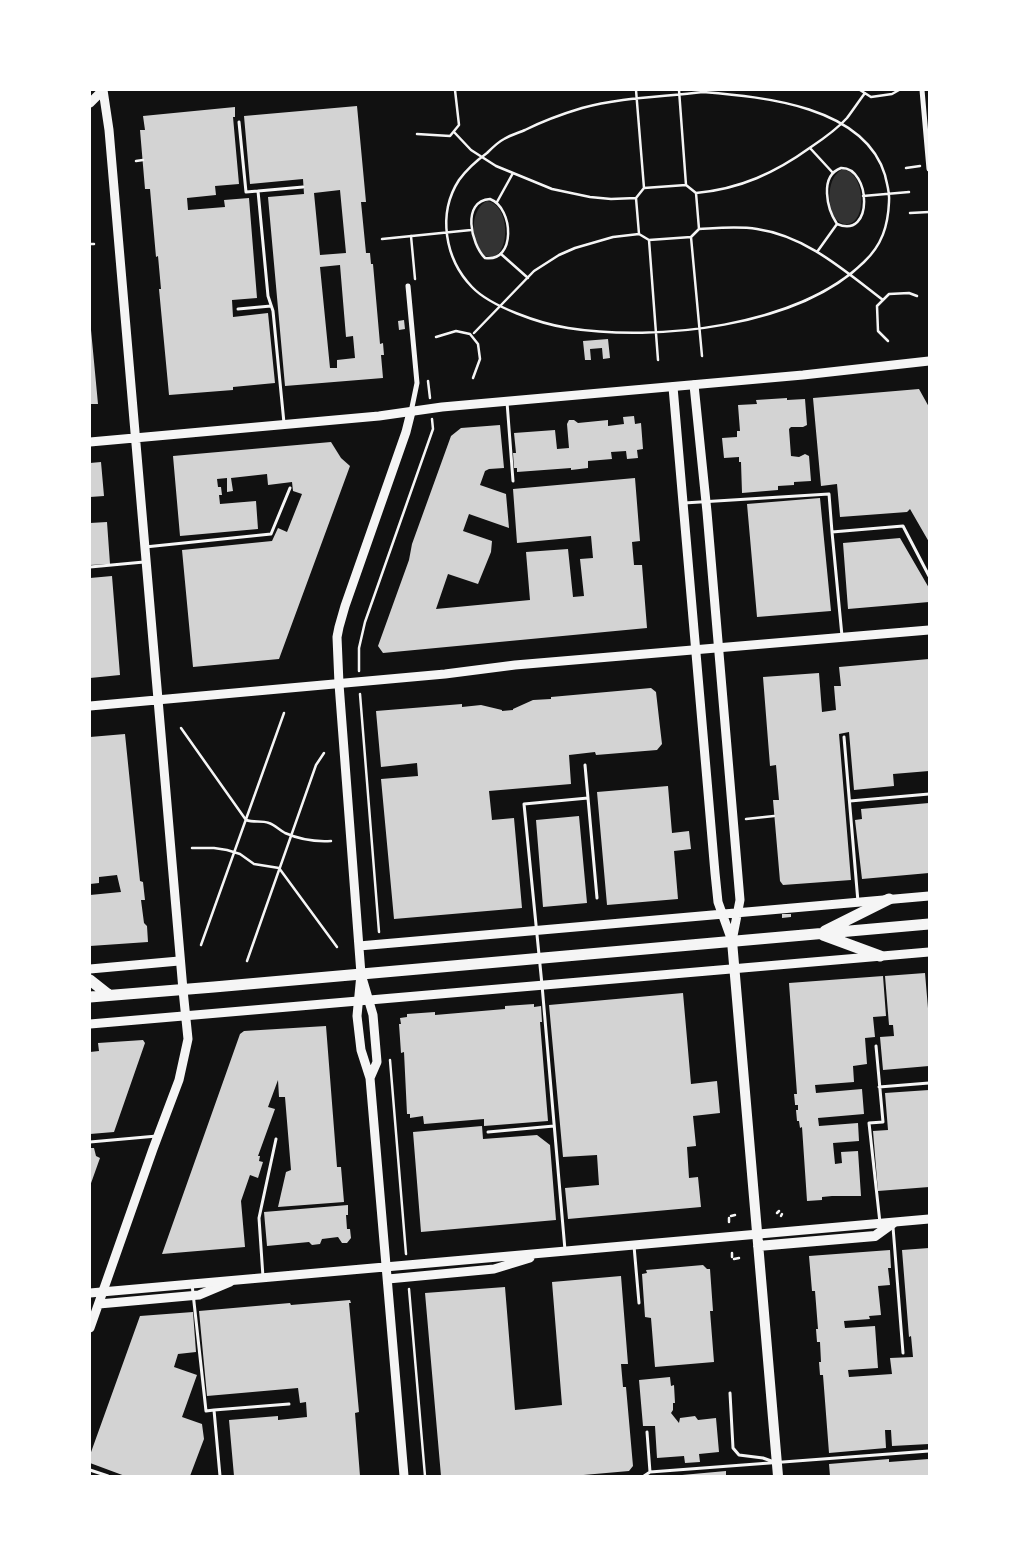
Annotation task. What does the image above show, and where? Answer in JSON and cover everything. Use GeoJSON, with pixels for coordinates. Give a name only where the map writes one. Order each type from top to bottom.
{"type":"FeatureCollection","features":[{"type":"Feature","properties":{"kind":"highway"},"geometry":{"type":"LineString","coordinates":[[818,934],[889,900]]}},
{"type":"Feature","properties":{"kind":"highway"},"geometry":{"type":"LineString","coordinates":[[90,997],[929,924]]}},
{"type":"Feature","properties":{"kind":"highway"},"geometry":{"type":"LineString","coordinates":[[818,934],[880,956]]}},
{"type":"Feature","properties":{"kind":"highway"},"geometry":{"type":"LineString","coordinates":[[90,980],[108,995]]}},
{"type":"Feature","properties":{"kind":"main road"},"geometry":{"type":"LineString","coordinates":[[90,93],[102,90]]}},
{"type":"Feature","properties":{"kind":"main road"},"geometry":{"type":"LineString","coordinates":[[90,103],[102,90]]}},
{"type":"Feature","properties":{"kind":"main road"},"geometry":{"type":"LineString","coordinates":[[90,1328],[181,1070],[188,1039],[111,149],[102,90]]}},
{"type":"Feature","properties":{"kind":"main road"},"geometry":{"type":"LineString","coordinates":[[90,442],[284,426],[442,407],[803,376],[929,361]]}},
{"type":"Feature","properties":{"kind":"main road"},"geometry":{"type":"LineString","coordinates":[[694,385],[706,502],[740,900],[732,941]]}},
{"type":"Feature","properties":{"kind":"main road"},"geometry":{"type":"LineString","coordinates":[[673,387],[718,902],[732,941],[735,968],[778,1476]]}},
{"type":"Feature","properties":{"kind":"main road"},"geometry":{"type":"LineString","coordinates":[[370,1078],[377,1062],[373,1015],[364,1001],[361,974],[337,637],[345,606],[406,432],[411,412]]}},
{"type":"Feature","properties":{"kind":"main road"},"geometry":{"type":"LineString","coordinates":[[90,706],[445,674],[515,665],[929,630]]}},
{"type":"Feature","properties":{"kind":"main road"},"geometry":{"type":"LineString","coordinates":[[359,946],[929,896]]}},
{"type":"Feature","properties":{"kind":"main road"},"geometry":{"type":"LineString","coordinates":[[90,1024],[929,952]]}},
{"type":"Feature","properties":{"kind":"main road"},"geometry":{"type":"LineString","coordinates":[[90,969],[180,961]]}},
{"type":"Feature","properties":{"kind":"main road"},"geometry":{"type":"LineString","coordinates":[[364,1001],[358,1016],[361,1050],[370,1078],[404,1476]]}},
{"type":"Feature","properties":{"kind":"main road"},"geometry":{"type":"LineString","coordinates":[[90,1293],[929,1219]]}},
{"type":"Feature","properties":{"kind":"main road"},"geometry":{"type":"LineString","coordinates":[[758,1246],[875,1236],[893,1222]]}},
{"type":"Feature","properties":{"kind":"main road"},"geometry":{"type":"LineString","coordinates":[[388,1279],[494,1269],[547,1252]]}},
{"type":"Feature","properties":{"kind":"main road"},"geometry":{"type":"LineString","coordinates":[[99,1304],[199,1295],[234,1280]]}},
{"type":"Feature","properties":{"kind":"street"},"geometry":{"type":"LineString","coordinates":[[922,90],[929,169]]}},
{"type":"Feature","properties":{"kind":"street"},"geometry":{"type":"LineString","coordinates":[[408,286],[417,383],[411,412]]}},
{"type":"Feature","properties":{"kind":"lane"},"geometry":{"type":"LineString","coordinates":[[239,122],[246,192],[303,186]]}},
{"type":"Feature","properties":{"kind":"lane"},"geometry":{"type":"LineString","coordinates":[[258,191],[268,296],[273,311],[284,426]]}},
{"type":"Feature","properties":{"kind":"lane"},"geometry":{"type":"LineString","coordinates":[[238,309],[271,306]]}},
{"type":"Feature","properties":{"kind":"lane"},"geometry":{"type":"LineString","coordinates":[[507,401],[513,481]]}},
{"type":"Feature","properties":{"kind":"lane"},"geometry":{"type":"LineString","coordinates":[[145,547],[271,534],[290,488]]}},
{"type":"Feature","properties":{"kind":"lane"},"geometry":{"type":"LineString","coordinates":[[683,503],[829,494],[842,638]]}},
{"type":"Feature","properties":{"kind":"lane"},"geometry":{"type":"LineString","coordinates":[[832,532],[903,526],[929,576]]}},
{"type":"Feature","properties":{"kind":"lane"},"geometry":{"type":"LineString","coordinates":[[90,567],[146,562]]}},
{"type":"Feature","properties":{"kind":"lane"},"geometry":{"type":"LineString","coordinates":[[844,737],[858,902]]}},
{"type":"Feature","properties":{"kind":"lane"},"geometry":{"type":"LineString","coordinates":[[585,765],[597,898]]}},
{"type":"Feature","properties":{"kind":"lane"},"geometry":{"type":"LineString","coordinates":[[850,801],[929,794]]}},
{"type":"Feature","properties":{"kind":"lane"},"geometry":{"type":"LineString","coordinates":[[565,1251],[524,804],[588,798]]}},
{"type":"Feature","properties":{"kind":"lane"},"geometry":{"type":"LineString","coordinates":[[876,1046],[882,1122],[869,1123],[880,1224]]}},
{"type":"Feature","properties":{"kind":"lane"},"geometry":{"type":"LineString","coordinates":[[879,1088],[929,1083]]}},
{"type":"Feature","properties":{"kind":"lane"},"geometry":{"type":"LineString","coordinates":[[488,1132],[554,1126]]}},
{"type":"Feature","properties":{"kind":"lane"},"geometry":{"type":"LineString","coordinates":[[90,1142],[158,1136]]}},
{"type":"Feature","properties":{"kind":"lane"},"geometry":{"type":"LineString","coordinates":[[263,1278],[259,1218],[276,1139]]}},
{"type":"Feature","properties":{"kind":"lane"},"geometry":{"type":"LineString","coordinates":[[893,1222],[903,1353]]}},
{"type":"Feature","properties":{"kind":"lane"},"geometry":{"type":"LineString","coordinates":[[634,1245],[639,1303]]}},
{"type":"Feature","properties":{"kind":"lane"},"geometry":{"type":"LineString","coordinates":[[192,1284],[206,1411],[289,1404]]}},
{"type":"Feature","properties":{"kind":"lane"},"geometry":{"type":"LineString","coordinates":[[730,1393],[733,1448],[739,1455],[763,1458],[777,1464]]}},
{"type":"Feature","properties":{"kind":"lane"},"geometry":{"type":"LineString","coordinates":[[214,1410],[220,1476]]}},
{"type":"Feature","properties":{"kind":"lane"},"geometry":{"type":"LineString","coordinates":[[646,1432],[650,1472]]}},
{"type":"Feature","properties":{"kind":"lane"},"geometry":{"type":"LineString","coordinates":[[644,1476],[650,1472],[777,1464],[929,1451]]}},
{"type":"Feature","properties":{"kind":"lane"},"geometry":{"type":"LineString","coordinates":[[90,1470],[108,1476]]}},
{"type":"Feature","properties":{"kind":"path"},"geometry":{"type":"LineString","coordinates":[[417,134],[450,136],[454,132],[459,125],[455,90]]}},
{"type":"Feature","properties":{"kind":"path"},"geometry":{"type":"LineString","coordinates":[[636,90],[644,188],[636,198],[638,234]]}},
{"type":"Feature","properties":{"kind":"path"},"geometry":{"type":"LineString","coordinates":[[679,90],[686,185]]}},
{"type":"Feature","properties":{"kind":"path"},"geometry":{"type":"LineString","coordinates":[[860,90],[871,97],[892,94],[899,90]]}},
{"type":"Feature","properties":{"kind":"path"},"geometry":{"type":"LineString","coordinates":[[704,92],[778,100],[813,110],[840,124],[866,142],[882,165],[890,194],[888,222],[879,245],[864,262],[849,274],[809,299],[786,308],[743,320],[700,328],[629,334],[592,332],[556,326],[525,316],[489,300],[474,289],[457,269],[449,248],[446,222],[448,205],[458,182],[470,166],[504,139],[544,120],[584,108],[636,99],[679,95],[704,92]]}},
{"type":"Feature","properties":{"kind":"path"},"geometry":{"type":"LineString","coordinates":[[644,188],[686,185],[696,193],[716,191],[757,179],[788,163],[810,148],[840,124],[865,93]]}},
{"type":"Feature","properties":{"kind":"path"},"geometry":{"type":"LineString","coordinates":[[454,132],[471,150],[496,166],[552,189],[590,198],[636,198]]}},
{"type":"Feature","properties":{"kind":"path"},"geometry":{"type":"LineString","coordinates":[[810,148],[833,173]]}},
{"type":"Feature","properties":{"kind":"path"},"geometry":{"type":"LineString","coordinates":[[136,161],[142,160]]}},
{"type":"Feature","properties":{"kind":"path"},"geometry":{"type":"LineString","coordinates":[[840,168],[852,171],[859,180],[863,196],[865,204],[862,215],[856,224],[849,227],[837,224],[832,216],[827,196],[828,186],[833,173],[840,168]]}},
{"type":"Feature","properties":{"kind":"path"},"geometry":{"type":"LineString","coordinates":[[497,202],[513,173]]}},
{"type":"Feature","properties":{"kind":"path"},"geometry":{"type":"LineString","coordinates":[[863,196],[908,192]]}},
{"type":"Feature","properties":{"kind":"path"},"geometry":{"type":"LineString","coordinates":[[696,193],[699,229]]}},
{"type":"Feature","properties":{"kind":"path"},"geometry":{"type":"LineString","coordinates":[[490,199],[497,202],[507,220],[508,234],[501,254],[492,259],[485,258],[476,247],[471,230],[472,214],[476,206],[484,200],[490,199]]}},
{"type":"Feature","properties":{"kind":"path"},"geometry":{"type":"LineString","coordinates":[[910,213],[929,212]]}},
{"type":"Feature","properties":{"kind":"path"},"geometry":{"type":"LineString","coordinates":[[817,252],[837,224]]}},
{"type":"Feature","properties":{"kind":"path"},"geometry":{"type":"LineString","coordinates":[[474,333],[534,271],[559,255],[575,248],[613,237],[638,234],[649,240],[691,237],[699,229],[756,229],[785,236],[817,252],[883,300]]}},
{"type":"Feature","properties":{"kind":"path"},"geometry":{"type":"LineString","coordinates":[[382,239],[471,230]]}},
{"type":"Feature","properties":{"kind":"path"},"geometry":{"type":"LineString","coordinates":[[691,237],[702,356]]}},
{"type":"Feature","properties":{"kind":"path"},"geometry":{"type":"LineString","coordinates":[[649,240],[658,360]]}},
{"type":"Feature","properties":{"kind":"path"},"geometry":{"type":"LineString","coordinates":[[501,254],[528,278]]}},
{"type":"Feature","properties":{"kind":"path"},"geometry":{"type":"LineString","coordinates":[[888,340],[878,331],[877,306],[889,294],[909,293],[917,296]]}},
{"type":"Feature","properties":{"kind":"path"},"geometry":{"type":"LineString","coordinates":[[436,336],[456,331],[470,334],[478,344],[480,359],[473,378]]}},
{"type":"Feature","properties":{"kind":"path"},"geometry":{"type":"LineString","coordinates":[[359,648],[368,613],[433,430]]}},
{"type":"Feature","properties":{"kind":"path"},"geometry":{"type":"LineString","coordinates":[[201,945],[284,713]]}},
{"type":"Feature","properties":{"kind":"path"},"geometry":{"type":"LineString","coordinates":[[361,715],[378,926]]}},
{"type":"Feature","properties":{"kind":"path"},"geometry":{"type":"LineString","coordinates":[[181,728],[246,820],[269,823],[291,835],[309,841],[331,841]]}},
{"type":"Feature","properties":{"kind":"path"},"geometry":{"type":"LineString","coordinates":[[247,961],[316,765],[324,753]]}},
{"type":"Feature","properties":{"kind":"path"},"geometry":{"type":"LineString","coordinates":[[746,819],[774,816]]}},
{"type":"Feature","properties":{"kind":"path"},"geometry":{"type":"LineString","coordinates":[[192,848],[214,848],[234,852],[254,864],[279,868],[337,947]]}},
{"type":"Feature","properties":{"kind":"path"},"geometry":{"type":"LineString","coordinates":[[390,1059],[405,1247]]}},
{"type":"Feature","properties":{"kind":"path"},"geometry":{"type":"LineString","coordinates":[[732,1253],[733,1258],[739,1258]]}},
{"type":"Feature","properties":{"kind":"path"},"geometry":{"type":"LineString","coordinates":[[409,1287],[425,1476]]}},
{"type":"Feature","properties":{"kind":"shaded area"},"geometry":{"type":"Polygon","coordinates":[[[843,169],[851,172],[856,179],[861,197],[861,207],[858,215],[854,221],[848,224],[841,223],[835,218],[830,201],[832,182],[836,174],[843,169]]]}},
{"type":"Feature","properties":{"kind":"shaded area"},"geometry":{"type":"Polygon","coordinates":[[[487,201],[495,204],[500,211],[505,229],[505,239],[502,248],[498,254],[492,257],[485,256],[480,251],[474,234],[476,215],[480,207],[487,201]]]}},
{"type":"Feature","properties":{"kind":"building"},"geometry":{"type":"Polygon","coordinates":[[[357,106],[366,202],[361,202],[366,253],[370,253],[371,264],[373,264],[380,344],[383,343],[384,355],[381,355],[383,378],[285,386],[268,197],[304,194],[303,179],[250,184],[244,116],[357,106]],[[340,190],[314,193],[320,255],[346,253],[340,190]],[[340,265],[320,267],[330,368],[337,368],[337,360],[355,358],[353,336],[346,337],[340,265]]]}},
{"type":"Feature","properties":{"kind":"building"},"geometry":{"type":"Polygon","coordinates":[[[235,107],[235,117],[233,117],[239,184],[215,186],[216,195],[187,198],[188,210],[225,207],[224,200],[249,198],[257,298],[232,300],[233,317],[268,313],[275,383],[233,387],[233,390],[169,395],[159,289],[161,289],[158,256],[156,257],[150,189],[145,189],[140,130],[145,130],[143,116],[235,107]]]}},
{"type":"Feature","properties":{"kind":"building"},"geometry":{"type":"Polygon","coordinates":[[[404,320],[405,329],[399,330],[398,321],[404,320]]]}},
{"type":"Feature","properties":{"kind":"building"},"geometry":{"type":"Polygon","coordinates":[[[91,330],[98,404],[90,404],[91,330]]]}},
{"type":"Feature","properties":{"kind":"building"},"geometry":{"type":"Polygon","coordinates":[[[608,339],[610,358],[603,359],[602,348],[590,349],[591,360],[585,360],[583,341],[608,339]]]}},
{"type":"Feature","properties":{"kind":"building"},"geometry":{"type":"Polygon","coordinates":[[[919,389],[929,407],[929,542],[910,509],[907,512],[840,517],[837,484],[821,486],[813,398],[919,389]]]}},
{"type":"Feature","properties":{"kind":"building"},"geometry":{"type":"Polygon","coordinates":[[[787,398],[787,400],[805,399],[807,425],[791,427],[789,429],[791,456],[799,457],[805,454],[809,456],[811,481],[794,482],[794,485],[778,486],[778,490],[742,493],[741,462],[739,462],[739,457],[724,458],[722,438],[737,437],[737,431],[740,431],[738,405],[757,404],[756,400],[787,398]]]}},
{"type":"Feature","properties":{"kind":"building"},"geometry":{"type":"Polygon","coordinates":[[[634,416],[635,424],[641,423],[643,449],[637,450],[638,458],[627,459],[626,451],[611,452],[612,459],[588,461],[588,468],[517,472],[517,468],[514,468],[513,453],[516,453],[514,433],[555,430],[557,449],[569,448],[567,424],[569,420],[574,420],[578,423],[608,420],[608,426],[624,424],[623,417],[634,416]]]}},
{"type":"Feature","properties":{"kind":"building"},"geometry":{"type":"Polygon","coordinates":[[[500,425],[504,468],[485,471],[480,485],[506,494],[509,528],[469,514],[463,531],[492,541],[491,552],[478,584],[448,574],[436,609],[530,600],[526,552],[568,549],[573,597],[584,596],[580,559],[593,558],[591,536],[517,543],[513,489],[635,478],[640,541],[632,542],[634,565],[642,565],[647,628],[383,653],[378,646],[451,436],[461,428],[500,425]]]}},
{"type":"Feature","properties":{"kind":"building"},"geometry":{"type":"Polygon","coordinates":[[[331,442],[341,458],[350,466],[279,659],[193,667],[182,550],[272,541],[278,528],[287,532],[302,494],[293,491],[292,482],[268,485],[267,474],[231,478],[233,491],[227,492],[227,478],[217,479],[222,495],[219,495],[220,504],[256,501],[258,529],[180,536],[173,456],[331,442]]]}},
{"type":"Feature","properties":{"kind":"building"},"geometry":{"type":"Polygon","coordinates":[[[101,462],[104,496],[90,497],[90,463],[101,462]]]}},
{"type":"Feature","properties":{"kind":"building"},"geometry":{"type":"Polygon","coordinates":[[[820,498],[831,611],[757,617],[747,504],[820,498]]]}},
{"type":"Feature","properties":{"kind":"building"},"geometry":{"type":"Polygon","coordinates":[[[107,522],[110,564],[90,565],[90,523],[107,522]]]}},
{"type":"Feature","properties":{"kind":"building"},"geometry":{"type":"Polygon","coordinates":[[[900,538],[929,588],[929,602],[848,609],[843,543],[900,538]]]}},
{"type":"Feature","properties":{"kind":"building"},"geometry":{"type":"Polygon","coordinates":[[[112,576],[120,675],[90,678],[90,578],[112,576]]]}},
{"type":"Feature","properties":{"kind":"building"},"geometry":{"type":"Polygon","coordinates":[[[929,659],[929,771],[893,774],[894,786],[854,790],[849,732],[839,734],[851,880],[783,885],[780,881],[773,800],[779,800],[776,765],[770,766],[763,677],[819,673],[822,712],[836,710],[834,686],[841,686],[839,667],[929,659]]]}},
{"type":"Feature","properties":{"kind":"building"},"geometry":{"type":"Polygon","coordinates":[[[651,688],[656,692],[662,744],[657,750],[596,755],[595,752],[569,755],[571,784],[489,791],[492,820],[514,818],[522,908],[394,919],[381,779],[418,776],[417,763],[381,767],[376,711],[462,704],[462,707],[481,705],[502,711],[513,710],[533,700],[551,699],[551,697],[651,688]]]}},
{"type":"Feature","properties":{"kind":"building"},"geometry":{"type":"Polygon","coordinates":[[[125,734],[140,881],[143,882],[145,900],[141,900],[144,923],[147,926],[148,942],[90,946],[90,895],[121,892],[117,875],[99,877],[99,883],[90,884],[90,737],[125,734]]]}},
{"type":"Feature","properties":{"kind":"building"},"geometry":{"type":"Polygon","coordinates":[[[668,786],[672,833],[689,831],[691,849],[674,851],[678,899],[607,905],[597,792],[668,786]]]}},
{"type":"Feature","properties":{"kind":"building"},"geometry":{"type":"Polygon","coordinates":[[[929,803],[929,873],[862,879],[855,820],[862,819],[861,809],[929,803]]]}},
{"type":"Feature","properties":{"kind":"building"},"geometry":{"type":"Polygon","coordinates":[[[579,816],[587,903],[543,907],[536,820],[579,816]]]}},
{"type":"Feature","properties":{"kind":"building"},"geometry":{"type":"Polygon","coordinates":[[[782,914],[791,914],[791,917],[782,918],[782,914]]]}},
{"type":"Feature","properties":{"kind":"building"},"geometry":{"type":"Polygon","coordinates":[[[925,973],[929,1020],[929,1066],[883,1070],[880,1037],[894,1036],[893,1025],[889,1025],[885,976],[925,973]]]}},
{"type":"Feature","properties":{"kind":"building"},"geometry":{"type":"Polygon","coordinates":[[[883,976],[886,1016],[873,1017],[875,1037],[865,1038],[867,1064],[853,1066],[854,1082],[815,1085],[816,1093],[862,1089],[864,1114],[818,1118],[819,1126],[858,1123],[859,1141],[833,1143],[835,1164],[842,1163],[841,1152],[858,1151],[861,1196],[832,1196],[822,1197],[822,1200],[807,1201],[802,1127],[800,1128],[799,1121],[797,1121],[796,1110],[798,1110],[798,1105],[795,1105],[794,1094],[797,1094],[789,983],[883,976]]]}},
{"type":"Feature","properties":{"kind":"building"},"geometry":{"type":"Polygon","coordinates":[[[683,993],[691,1084],[717,1081],[720,1113],[693,1116],[696,1146],[687,1147],[689,1178],[698,1177],[701,1207],[568,1219],[565,1188],[599,1185],[597,1155],[563,1157],[549,1005],[683,993]]]}},
{"type":"Feature","properties":{"kind":"building"},"geometry":{"type":"Polygon","coordinates":[[[534,1004],[534,1007],[541,1006],[542,1022],[540,1022],[548,1121],[484,1126],[484,1119],[424,1124],[423,1116],[410,1118],[410,1114],[407,1114],[404,1052],[401,1053],[400,1018],[407,1017],[407,1014],[435,1012],[435,1015],[505,1009],[505,1006],[534,1004]]]}},
{"type":"Feature","properties":{"kind":"building"},"geometry":{"type":"Polygon","coordinates":[[[326,1026],[337,1167],[341,1167],[344,1202],[278,1207],[286,1172],[291,1170],[285,1097],[279,1097],[278,1080],[268,1107],[275,1109],[258,1156],[260,1156],[259,1161],[263,1162],[258,1178],[250,1175],[241,1201],[245,1247],[162,1254],[240,1034],[244,1031],[326,1026]]]}},
{"type":"Feature","properties":{"kind":"building"},"geometry":{"type":"Polygon","coordinates":[[[143,1040],[145,1043],[114,1132],[90,1134],[90,1052],[99,1051],[98,1043],[143,1040]]]}},
{"type":"Feature","properties":{"kind":"building"},"geometry":{"type":"Polygon","coordinates":[[[929,1090],[929,1187],[878,1191],[873,1131],[888,1130],[885,1093],[929,1090]]]}},
{"type":"Feature","properties":{"kind":"building"},"geometry":{"type":"Polygon","coordinates":[[[482,1126],[483,1139],[537,1135],[550,1145],[556,1220],[421,1232],[413,1132],[482,1126]]]}},
{"type":"Feature","properties":{"kind":"building"},"geometry":{"type":"Polygon","coordinates":[[[90,1148],[94,1148],[96,1156],[100,1158],[90,1186],[90,1148]]]}},
{"type":"Feature","properties":{"kind":"building"},"geometry":{"type":"Polygon","coordinates":[[[348,1205],[348,1215],[346,1215],[347,1229],[350,1229],[351,1238],[347,1243],[342,1243],[338,1237],[322,1239],[320,1244],[312,1245],[309,1242],[267,1246],[264,1212],[348,1205]]]}},
{"type":"Feature","properties":{"kind":"building"},"geometry":{"type":"Polygon","coordinates":[[[929,1248],[929,1444],[892,1446],[891,1430],[885,1430],[886,1448],[829,1453],[823,1375],[820,1375],[820,1342],[817,1342],[816,1329],[818,1329],[815,1291],[812,1291],[809,1256],[890,1250],[891,1268],[888,1268],[890,1285],[878,1286],[881,1315],[869,1316],[870,1319],[844,1321],[845,1328],[875,1326],[878,1368],[848,1370],[849,1377],[892,1374],[890,1358],[913,1357],[911,1336],[909,1337],[902,1250],[929,1248]]]}},
{"type":"Feature","properties":{"kind":"building"},"geometry":{"type":"Polygon","coordinates":[[[703,1265],[710,1269],[713,1311],[710,1311],[714,1362],[655,1367],[651,1318],[645,1317],[642,1274],[647,1273],[646,1270],[703,1265]]]}},
{"type":"Feature","properties":{"kind":"building"},"geometry":{"type":"Polygon","coordinates":[[[621,1276],[628,1364],[621,1364],[623,1387],[626,1387],[633,1466],[629,1471],[572,1476],[441,1476],[425,1293],[505,1287],[515,1410],[562,1405],[552,1282],[621,1276]]]}},
{"type":"Feature","properties":{"kind":"building"},"geometry":{"type":"Polygon","coordinates":[[[350,1300],[359,1412],[355,1413],[360,1476],[234,1476],[229,1420],[278,1416],[278,1420],[307,1417],[306,1402],[300,1403],[298,1388],[207,1396],[199,1311],[350,1300]]]}},
{"type":"Feature","properties":{"kind":"building"},"geometry":{"type":"Polygon","coordinates":[[[193,1312],[196,1352],[178,1354],[174,1367],[197,1375],[182,1417],[202,1424],[204,1439],[190,1476],[125,1476],[90,1463],[90,1455],[140,1316],[193,1312]]]}},
{"type":"Feature","properties":{"kind":"building"},"geometry":{"type":"Polygon","coordinates":[[[670,1377],[671,1386],[674,1385],[675,1403],[673,1403],[671,1413],[679,1423],[680,1418],[695,1416],[698,1420],[716,1418],[719,1452],[699,1454],[700,1462],[685,1463],[684,1456],[657,1458],[655,1426],[643,1426],[639,1380],[670,1377]]]}},
{"type":"Feature","properties":{"kind":"building"},"geometry":{"type":"Polygon","coordinates":[[[889,1459],[889,1462],[929,1459],[929,1476],[830,1476],[829,1464],[889,1459]]]}},
{"type":"Feature","properties":{"kind":"building"},"geometry":{"type":"Polygon","coordinates":[[[726,1471],[726,1476],[682,1476],[682,1475],[726,1471]]]}}]}
